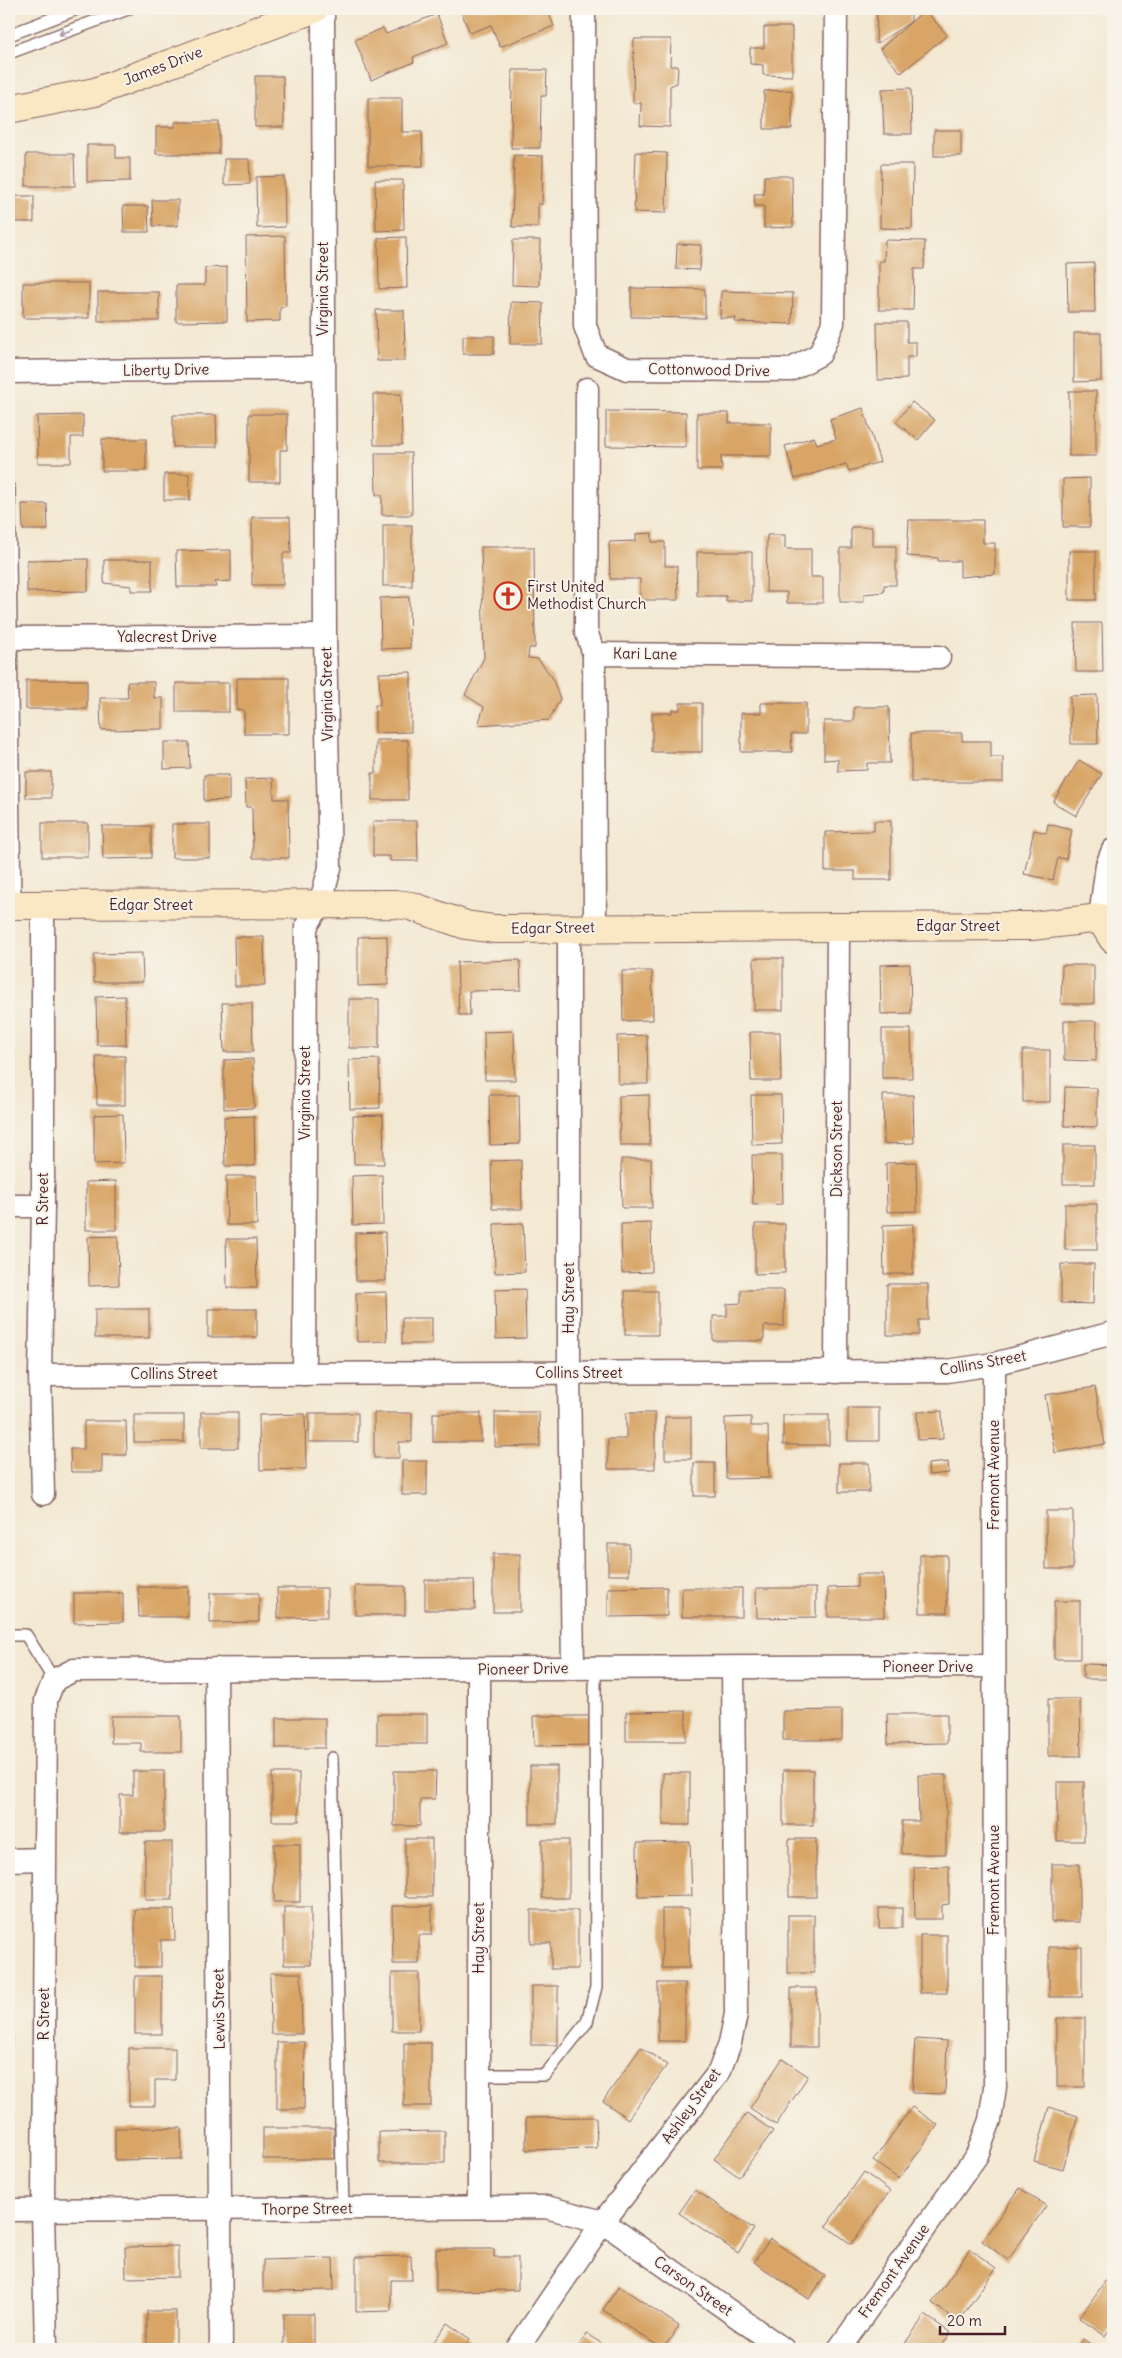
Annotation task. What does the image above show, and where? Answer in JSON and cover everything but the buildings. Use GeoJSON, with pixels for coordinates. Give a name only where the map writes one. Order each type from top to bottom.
{"type":"FeatureCollection","features":[{"type":"Feature","properties":{"kind":"street","name":"James Drive"},"geometry":{"type":"LineString","coordinates":[[9,108],[95,92],[314,9]]}},
{"type":"Feature","properties":{"kind":"street","name":"Virginia Street"},"geometry":{"type":"LineString","coordinates":[[304,1374],[306,927],[320,904],[330,868],[323,368],[323,9]]}},
{"type":"Feature","properties":{"kind":"street","name":"Cottonwood Drive"},"geometry":{"type":"LineString","coordinates":[[584,9],[585,326],[596,355],[627,369],[790,370],[820,354],[833,323],[836,9]]}},
{"type":"Feature","properties":{"kind":"street","name":"Liberty Drive"},"geometry":{"type":"LineString","coordinates":[[9,372],[323,368]]}},
{"type":"Feature","properties":{"kind":"street"},"geometry":{"type":"LineString","coordinates":[[587,389],[586,631],[594,654]]}},
{"type":"Feature","properties":{"kind":"street","name":"Yalecrest Drive"},"geometry":{"type":"LineString","coordinates":[[10,638],[326,636]]}},
{"type":"Feature","properties":{"kind":"street","name":"Kari Lane"},"geometry":{"type":"LineString","coordinates":[[582,928],[594,654],[939,657]]}},
{"type":"Feature","properties":{"kind":"street"},"geometry":{"type":"LineString","coordinates":[[1107,928],[1107,865],[1113,850]]}},
{"type":"Feature","properties":{"kind":"street","name":"Edgar Street"},"geometry":{"type":"LineString","coordinates":[[12,905],[396,904],[411,906],[466,925],[494,929],[838,926],[1107,928]]}},
{"type":"Feature","properties":{"kind":"street","name":"R Street"},"geometry":{"type":"LineString","coordinates":[[43,1494],[40,1375],[43,1206],[44,905]]}},
{"type":"Feature","properties":{"kind":"street","name":"Dickson Street"},"geometry":{"type":"LineString","coordinates":[[836,1372],[838,926]]}},
{"type":"Feature","properties":{"kind":"street","name":"Hay Street"},"geometry":{"type":"LineString","coordinates":[[582,928],[570,1373],[584,1668]]}},
{"type":"Feature","properties":{"kind":"street"},"geometry":{"type":"LineString","coordinates":[[9,1206],[43,1206]]}},
{"type":"Feature","properties":{"kind":"street","name":"Collins Street"},"geometry":{"type":"LineString","coordinates":[[40,1375],[947,1371],[994,1364],[1113,1333]]}},
{"type":"Feature","properties":{"kind":"street","name":"Fremont Avenue"},"geometry":{"type":"LineString","coordinates":[[839,2349],[977,2154],[990,2120],[995,2087],[994,1364]]}},
{"type":"Feature","properties":{"kind":"street","name":"Pioneer Drive"},"geometry":{"type":"LineString","coordinates":[[54,1680],[74,1670],[479,1670],[993,1666]]}},
{"type":"Feature","properties":{"kind":"street","name":"Ashley Street"},"geometry":{"type":"LineString","coordinates":[[517,2349],[603,2222],[719,2072],[730,2043],[736,2014],[733,1668]]}},
{"type":"Feature","properties":{"kind":"street","name":"Lewis Street"},"geometry":{"type":"LineString","coordinates":[[216,1669],[221,2349]]}},
{"type":"Feature","properties":{"kind":"street","name":"Hay Street"},"geometry":{"type":"LineString","coordinates":[[479,1670],[479,2207]]}},
{"type":"Feature","properties":{"kind":"street","name":"R Street"},"geometry":{"type":"LineString","coordinates":[[46,2349],[44,1859],[46,1700],[54,1680]]}},
{"type":"Feature","properties":{"kind":"street"},"geometry":{"type":"LineString","coordinates":[[9,1860],[44,1859]]}},
{"type":"Feature","properties":{"kind":"street","name":"Thorpe Street"},"geometry":{"type":"LineString","coordinates":[[9,2210],[546,2207],[603,2222]]}},
{"type":"Feature","properties":{"kind":"street","name":"Carson Street"},"geometry":{"type":"LineString","coordinates":[[603,2222],[783,2349]]}},
{"type":"Feature","properties":{"kind":"lane"},"geometry":{"type":"LineString","coordinates":[[9,35],[77,9]]}},
{"type":"Feature","properties":{"kind":"lane"},"geometry":{"type":"LineString","coordinates":[[9,53],[128,9]]}},
{"type":"Feature","properties":{"kind":"lane"},"geometry":{"type":"LineString","coordinates":[[9,488],[12,905]]}},
{"type":"Feature","properties":{"kind":"lane"},"geometry":{"type":"LineString","coordinates":[[9,1635],[26,1635],[54,1680]]}},
{"type":"Feature","properties":{"kind":"lane"},"geometry":{"type":"LineString","coordinates":[[479,2075],[545,2075],[587,2022],[596,1987],[584,1668]]}},
{"type":"Feature","properties":{"kind":"lane"},"geometry":{"type":"LineString","coordinates":[[332,1758],[343,2208]]}},
{"type":"Feature","properties":{"kind":"place","name":"First United Methodist Church"},"geometry":{"type":"Point","coordinates":[508,596]}}]}
